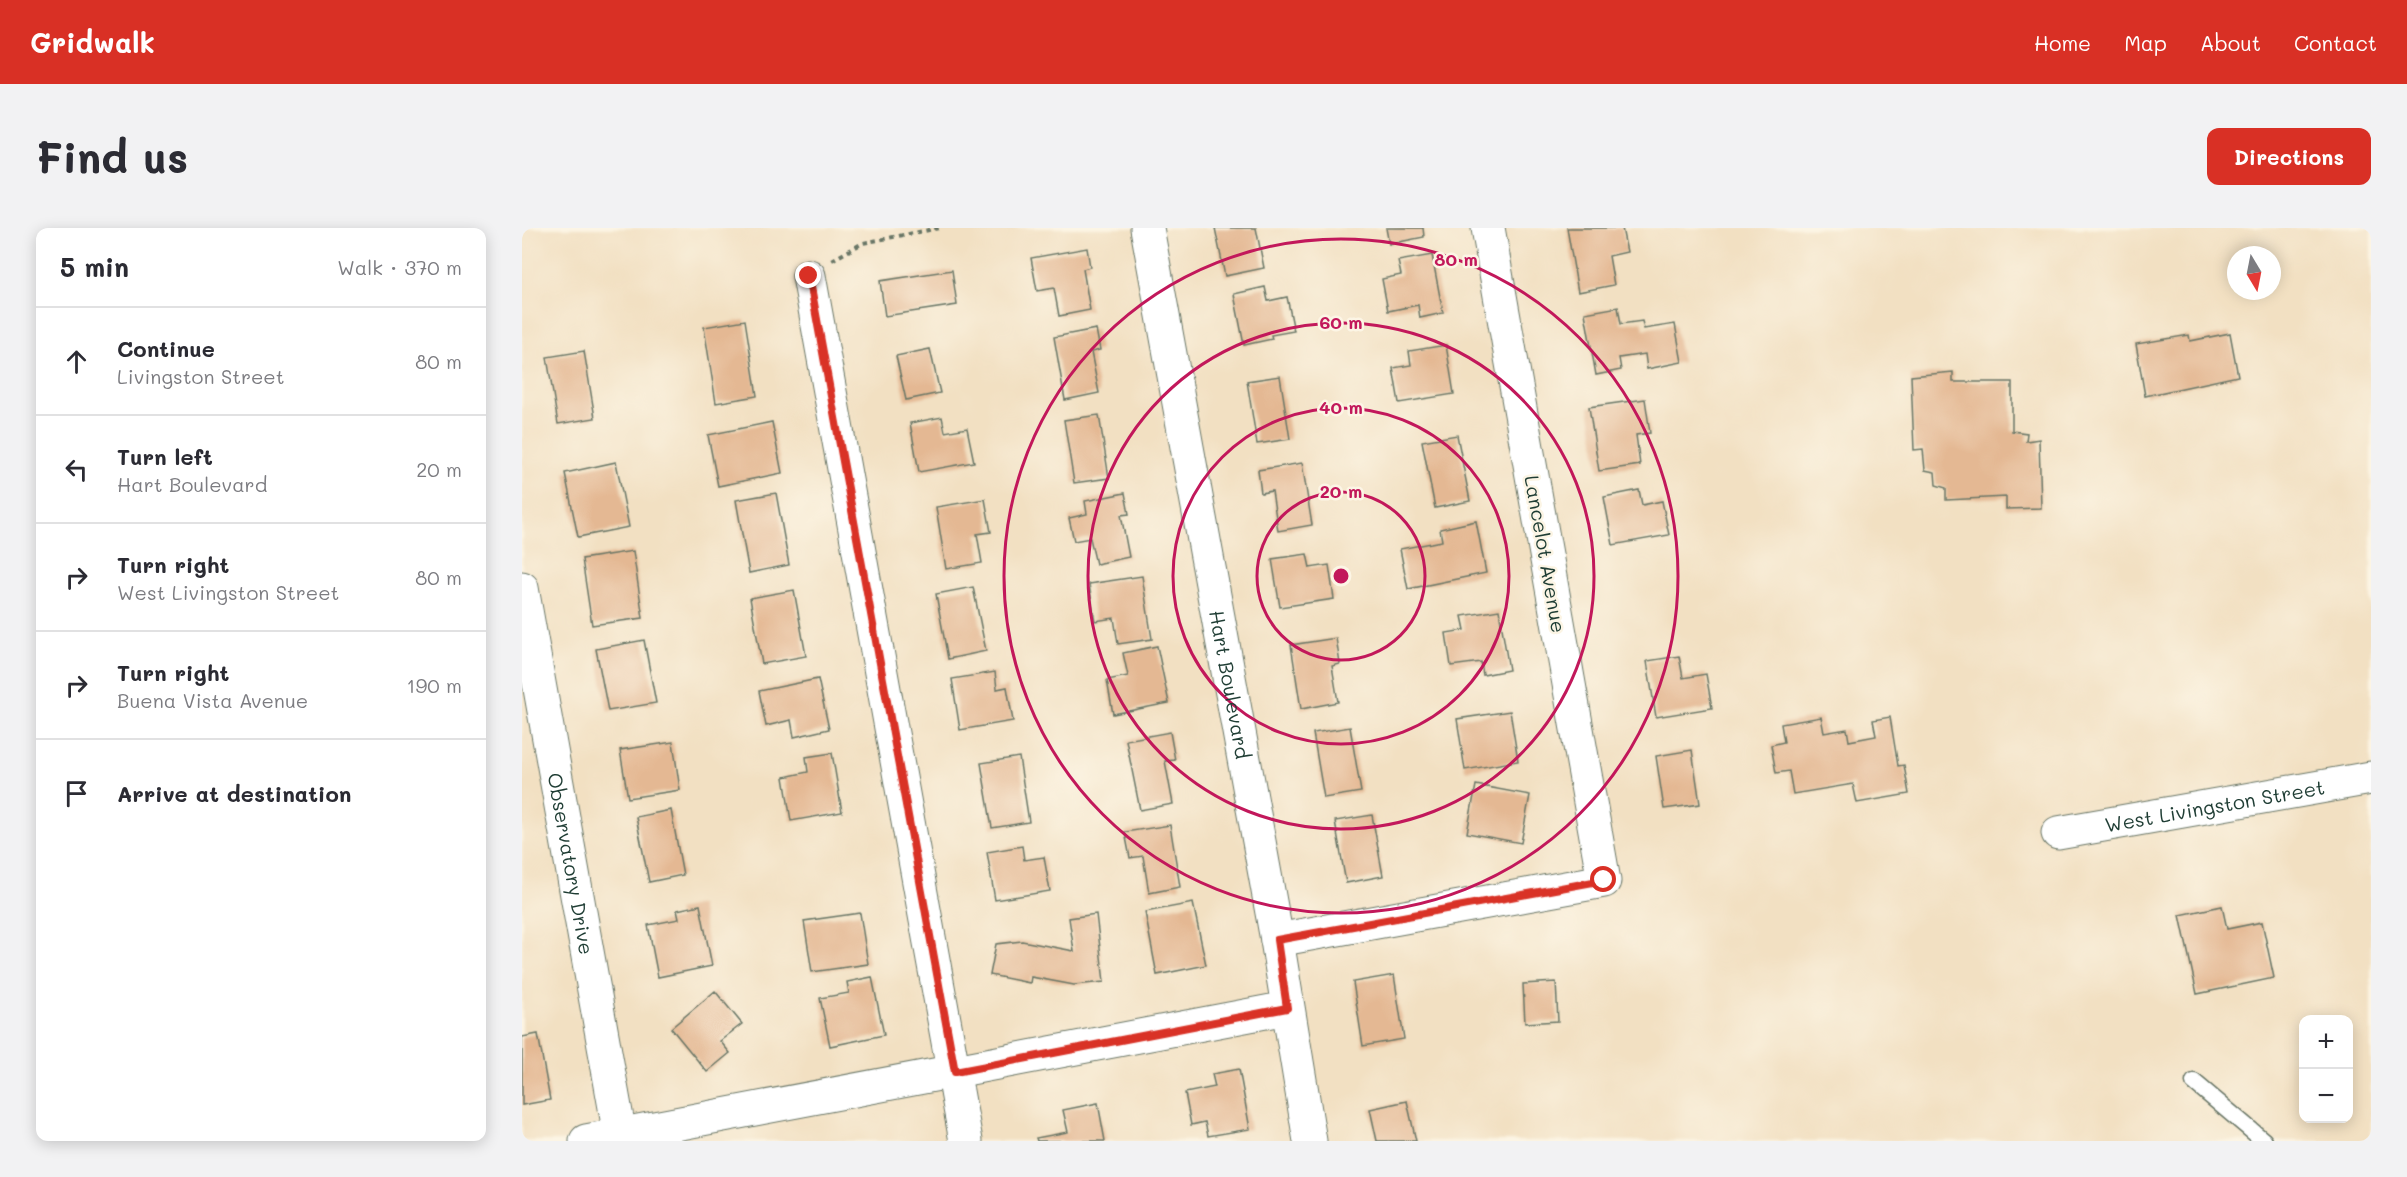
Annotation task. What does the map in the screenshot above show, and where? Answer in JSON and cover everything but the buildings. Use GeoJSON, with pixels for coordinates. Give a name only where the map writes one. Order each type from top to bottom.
{"type":"FeatureCollection","features":[{"type":"Feature","properties":{"kind":"street","name":"Hart Boulevard"},"geometry":{"type":"LineString","coordinates":[[1147,228],[1277,940],[1310,1141]]}},
{"type":"Feature","properties":{"kind":"street","name":"Lancelot Avenue"},"geometry":{"type":"LineString","coordinates":[[1277,940],[1604,880],[1488,228]]}},
{"type":"Feature","properties":{"kind":"street"},"geometry":{"type":"LineString","coordinates":[[809,276],[966,1141]]}},
{"type":"Feature","properties":{"kind":"street","name":"Observatory Drive"},"geometry":{"type":"LineString","coordinates":[[522,588],[621,1138]]}},
{"type":"Feature","properties":{"kind":"street","name":"West Livingston Street"},"geometry":{"type":"LineString","coordinates":[[2058,833],[2371,778]]}},
{"type":"Feature","properties":{"kind":"street"},"geometry":{"type":"LineString","coordinates":[[586,1141],[621,1138],[1287,1008]]}},
{"type":"Feature","properties":{"kind":"lane"},"geometry":{"type":"LineString","coordinates":[[2194,1082],[2264,1141]]}},
{"type":"Feature","properties":{"kind":"path"},"geometry":{"type":"LineString","coordinates":[[809,276],[841,253],[863,243],[939,228]]}},
{"type":"Feature","properties":{"kind":"route"},"geometry":{"type":"LineString","coordinates":[[809,276],[955,1072],[1287,1008],[1277,940],[1604,880]]}}]}
